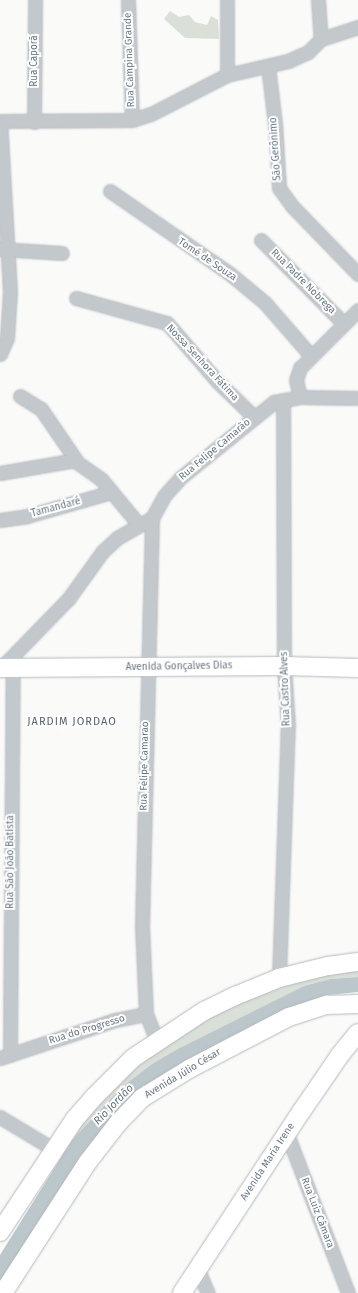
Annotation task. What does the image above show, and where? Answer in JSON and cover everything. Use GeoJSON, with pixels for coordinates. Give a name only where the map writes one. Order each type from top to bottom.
{"type":"FeatureCollection","features":[{"type":"Feature","properties":{"kind":"street","name":"Rua Caporã"},"geometry":{"type":"LineString","coordinates":[[34,122],[35,0]]}},
{"type":"Feature","properties":{"kind":"street","name":"Rua Campina Grande"},"geometry":{"type":"LineString","coordinates":[[128,0],[132,120]]}},
{"type":"Feature","properties":{"kind":"street"},"geometry":{"type":"LineString","coordinates":[[227,0],[227,75]]}},
{"type":"Feature","properties":{"kind":"street"},"geometry":{"type":"LineString","coordinates":[[318,0],[321,39]]}},
{"type":"Feature","properties":{"kind":"street"},"geometry":{"type":"LineString","coordinates":[[0,354],[7,338],[10,292],[4,248],[0,121],[34,122],[132,120],[151,114],[227,75],[288,61],[308,52],[321,39],[358,27]]}},
{"type":"Feature","properties":{"kind":"street","name":"São Gerônimo"},"geometry":{"type":"LineString","coordinates":[[268,66],[275,124],[279,188],[292,206],[358,274]]}},
{"type":"Feature","properties":{"kind":"street","name":"Tomé de Souza"},"geometry":{"type":"LineString","coordinates":[[110,191],[198,254],[229,273],[265,304],[311,356]]}},
{"type":"Feature","properties":{"kind":"street","name":"Rua Padre Nobrega"},"geometry":{"type":"LineString","coordinates":[[261,240],[344,324]]}},
{"type":"Feature","properties":{"kind":"street"},"geometry":{"type":"LineString","coordinates":[[4,248],[62,253]]}},
{"type":"Feature","properties":{"kind":"street","name":"Nossa Senhora Fátima"},"geometry":{"type":"LineString","coordinates":[[76,298],[167,323],[217,382],[254,417]]}},
{"type":"Feature","properties":{"kind":"street"},"geometry":{"type":"LineString","coordinates":[[358,310],[311,356],[297,374],[292,398],[358,398]]}},
{"type":"Feature","properties":{"kind":"street"},"geometry":{"type":"LineString","coordinates":[[20,396],[41,409],[76,460],[101,479],[139,525]]}},
{"type":"Feature","properties":{"kind":"street","name":"Rua Felipe Camarão"},"geometry":{"type":"LineString","coordinates":[[152,518],[164,496],[180,478],[274,402],[292,398]]}},
{"type":"Feature","properties":{"kind":"street","name":"Rua Castro Alves"},"geometry":{"type":"LineString","coordinates":[[279,978],[288,725],[284,666],[292,398]]}},
{"type":"Feature","properties":{"kind":"street"},"geometry":{"type":"LineString","coordinates":[[0,473],[76,460]]}},
{"type":"Feature","properties":{"kind":"street","name":"Tamandaré"},"geometry":{"type":"LineString","coordinates":[[0,520],[27,516],[112,492]]}},
{"type":"Feature","properties":{"kind":"street"},"geometry":{"type":"LineString","coordinates":[[4,668],[69,598],[102,552],[139,525],[152,518]]}},
{"type":"Feature","properties":{"kind":"street","name":"Rua Felipe Camarao"},"geometry":{"type":"LineString","coordinates":[[146,1014],[142,927],[147,668],[152,518]]}},
{"type":"Feature","properties":{"kind":"street","name":"Avenida Gonçalves Dias"},"geometry":{"type":"LineString","coordinates":[[4,668],[284,666],[358,668]]}},
{"type":"Feature","properties":{"kind":"street","name":"Rua São João Batista"},"geometry":{"type":"LineString","coordinates":[[4,668],[5,1056]]}},
{"type":"Feature","properties":{"kind":"street"},"geometry":{"type":"LineString","coordinates":[[0,1232],[53,1149],[95,1096],[133,1058],[204,1011],[279,978],[328,966],[358,962]]}},
{"type":"Feature","properties":{"kind":"street","name":"Avenida Júlio César"},"geometry":{"type":"LineString","coordinates":[[3,1293],[88,1163],[118,1123],[142,1098],[189,1069],[289,1016],[327,1005],[358,1004]]}},
{"type":"Feature","properties":{"kind":"street"},"geometry":{"type":"LineString","coordinates":[[146,1014],[157,1041]]}},
{"type":"Feature","properties":{"kind":"street","name":"Rua do Progresso"},"geometry":{"type":"LineString","coordinates":[[5,1056],[72,1033],[146,1014]]}},
{"type":"Feature","properties":{"kind":"street","name":"Avenida Maria Irene"},"geometry":{"type":"LineString","coordinates":[[182,1293],[287,1134],[356,1039]]}},
{"type":"Feature","properties":{"kind":"street"},"geometry":{"type":"LineString","coordinates":[[0,1117],[53,1149]]}},
{"type":"Feature","properties":{"kind":"street","name":"Rua Luiz Câmara"},"geometry":{"type":"LineString","coordinates":[[287,1134],[348,1293]]}},
{"type":"Feature","properties":{"kind":"street"},"geometry":{"type":"LineString","coordinates":[[198,1270],[208,1293]]}},
{"type":"Feature","properties":{"kind":"shaded area"},"geometry":{"type":"Polygon","coordinates":[[[170,11],[179,17],[189,15],[195,22],[207,25],[211,16],[218,20],[219,39],[185,38],[164,19],[170,11]]]}},
{"type":"Feature","properties":{"kind":"shaded area"},"geometry":{"type":"Polygon","coordinates":[[[358,970],[358,977],[330,979],[304,986],[152,1064],[123,1086],[75,1137],[71,1135],[124,1076],[155,1051],[211,1015],[301,979],[358,970]]]}},
{"type":"Feature","properties":{"kind":"water","name":"Rio Jordão"},"geometry":{"type":"Polygon","coordinates":[[[358,977],[358,992],[328,995],[304,1003],[228,1038],[165,1074],[0,1285],[0,1255],[72,1140],[123,1086],[152,1064],[178,1049],[304,986],[330,979],[358,977]]]}},
{"type":"Feature","properties":{"kind":"district","name":"JARDIM JORDAO"},"geometry":{"type":"Point","coordinates":[72,722]}}]}
